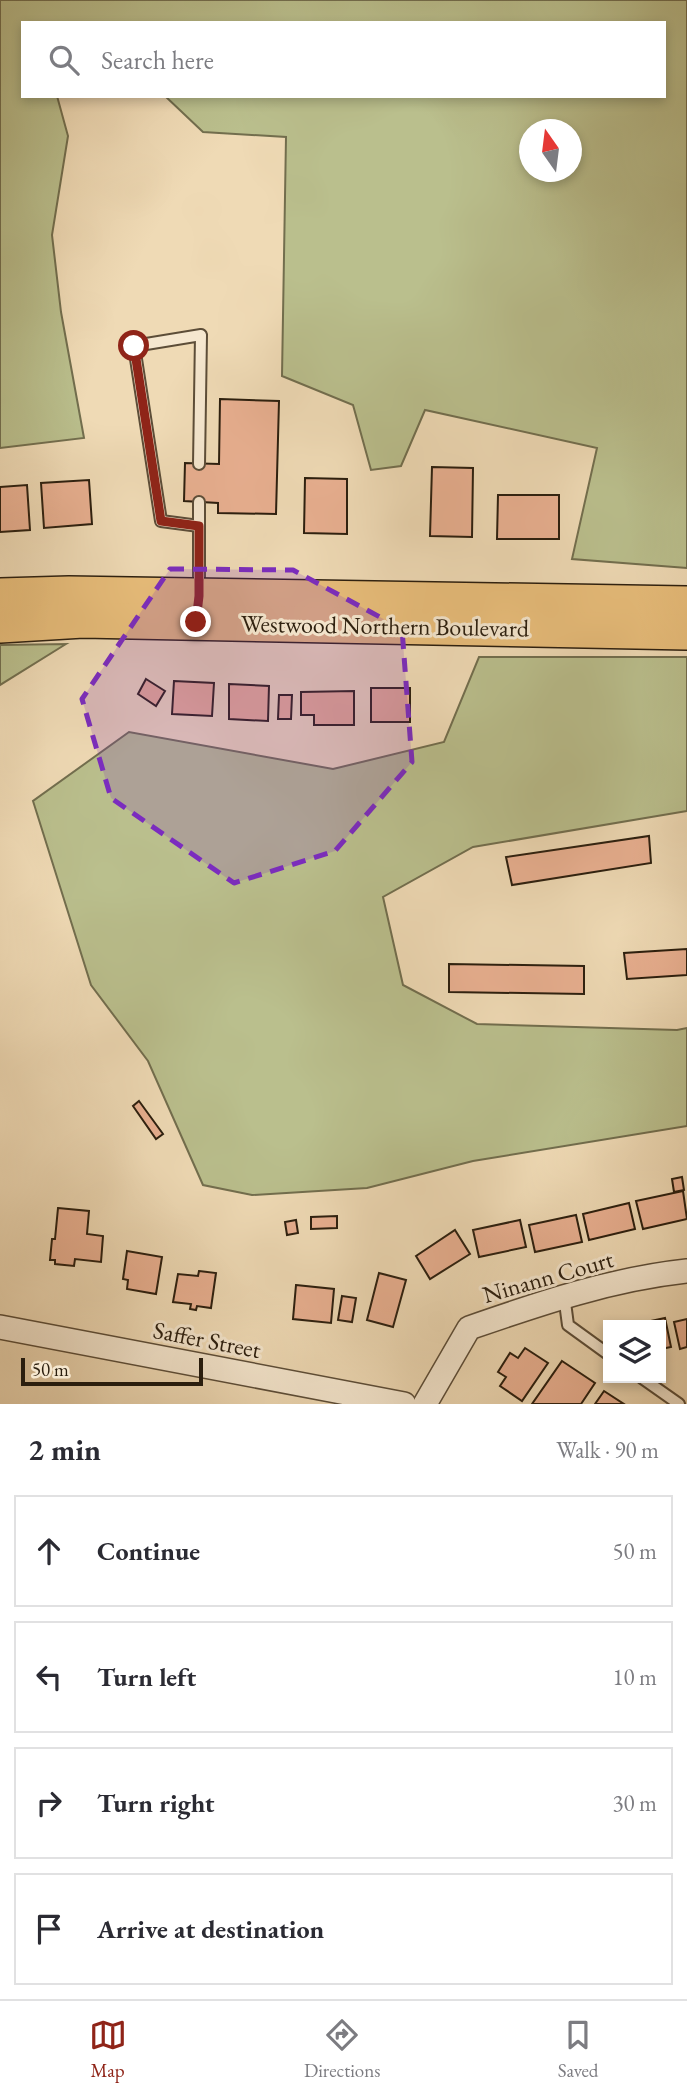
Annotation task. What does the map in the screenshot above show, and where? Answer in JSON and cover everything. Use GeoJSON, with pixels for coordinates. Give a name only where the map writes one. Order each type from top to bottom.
{"type":"FeatureCollection","features":[{"type":"Feature","properties":{"kind":"main road","name":"Westwood Northern Boulevard"},"geometry":{"type":"LineString","coordinates":[[0,596],[69,594],[197,609],[687,632]]}},
{"type":"Feature","properties":{"kind":"main road","name":"Westwood Northern Boulevard"},"geometry":{"type":"LineString","coordinates":[[0,625],[197,609],[687,604]]}},
{"type":"Feature","properties":{"kind":"street","name":"Ninann Court"},"geometry":{"type":"LineString","coordinates":[[425,1404],[470,1328],[564,1295],[687,1271]]}},
{"type":"Feature","properties":{"kind":"street","name":"Saffer Street"},"geometry":{"type":"LineString","coordinates":[[0,1327],[404,1404]]}},
{"type":"Feature","properties":{"kind":"lane"},"geometry":{"type":"LineString","coordinates":[[199,464],[201,335],[134,346],[161,521],[199,526]]}},
{"type":"Feature","properties":{"kind":"lane"},"geometry":{"type":"LineString","coordinates":[[197,609],[200,502]]}},
{"type":"Feature","properties":{"kind":"lane"},"geometry":{"type":"LineString","coordinates":[[564,1295],[568,1325],[603,1350]]}},
{"type":"Feature","properties":{"kind":"lane"},"geometry":{"type":"LineString","coordinates":[[649,1383],[679,1404]]}},
{"type":"Feature","properties":{"kind":"highlighted area"},"geometry":{"type":"Polygon","coordinates":[[[170,569],[293,570],[402,629],[412,762],[335,851],[234,883],[111,798],[82,699],[170,569]]]}},
{"type":"Feature","properties":{"kind":"green space"},"geometry":{"type":"Polygon","coordinates":[[[0,0],[687,0],[687,568],[572,559],[597,448],[425,410],[401,466],[371,470],[353,405],[282,376],[286,137],[203,132],[167,98],[666,98],[666,21],[21,21],[21,98],[58,98],[68,136],[52,235],[61,312],[84,438],[0,448],[0,0]]]}},
{"type":"Feature","properties":{"kind":"green space"},"geometry":{"type":"Polygon","coordinates":[[[66,644],[0,685],[0,645],[66,644]]]}},
{"type":"Feature","properties":{"kind":"green space"},"geometry":{"type":"Polygon","coordinates":[[[479,657],[687,657],[687,811],[473,847],[383,897],[403,985],[477,1024],[677,1030],[687,1028],[687,1126],[473,1161],[367,1188],[252,1195],[203,1185],[148,1061],[91,985],[33,801],[129,732],[333,769],[444,742],[479,657]]]}},
{"type":"Feature","properties":{"kind":"building"},"geometry":{"type":"Polygon","coordinates":[[[220,399],[279,401],[276,514],[218,513],[218,503],[184,501],[185,463],[219,464],[220,399]]]}},
{"type":"Feature","properties":{"kind":"building"},"geometry":{"type":"Polygon","coordinates":[[[432,467],[473,468],[472,537],[430,536],[432,467]]]}},
{"type":"Feature","properties":{"kind":"building"},"geometry":{"type":"Polygon","coordinates":[[[305,478],[347,479],[347,534],[304,533],[305,478]]]}},
{"type":"Feature","properties":{"kind":"building"},"geometry":{"type":"Polygon","coordinates":[[[89,480],[92,524],[44,528],[41,483],[89,480]]]}},
{"type":"Feature","properties":{"kind":"building"},"geometry":{"type":"Polygon","coordinates":[[[27,485],[30,530],[0,532],[0,487],[27,485]]]}},
{"type":"Feature","properties":{"kind":"building"},"geometry":{"type":"Polygon","coordinates":[[[498,495],[559,495],[559,539],[497,539],[498,495]]]}},
{"type":"Feature","properties":{"kind":"building"},"geometry":{"type":"Polygon","coordinates":[[[146,679],[165,691],[156,706],[138,694],[146,679]]]}},
{"type":"Feature","properties":{"kind":"building"},"geometry":{"type":"Polygon","coordinates":[[[174,681],[214,683],[212,716],[172,714],[174,681]]]}},
{"type":"Feature","properties":{"kind":"building"},"geometry":{"type":"Polygon","coordinates":[[[229,684],[269,686],[268,721],[229,719],[229,684]]]}},
{"type":"Feature","properties":{"kind":"building"},"geometry":{"type":"Polygon","coordinates":[[[371,688],[410,688],[410,722],[371,722],[371,688]]]}},
{"type":"Feature","properties":{"kind":"building"},"geometry":{"type":"Polygon","coordinates":[[[354,691],[354,725],[314,725],[314,715],[301,715],[301,692],[354,691]]]}},
{"type":"Feature","properties":{"kind":"building"},"geometry":{"type":"Polygon","coordinates":[[[279,695],[292,695],[291,719],[278,719],[279,695]]]}},
{"type":"Feature","properties":{"kind":"building"},"geometry":{"type":"Polygon","coordinates":[[[649,836],[651,863],[512,885],[506,857],[649,836]]]}},
{"type":"Feature","properties":{"kind":"building"},"geometry":{"type":"Polygon","coordinates":[[[687,949],[687,975],[627,979],[624,953],[687,949]]]}},
{"type":"Feature","properties":{"kind":"building"},"geometry":{"type":"Polygon","coordinates":[[[449,964],[584,966],[584,994],[449,992],[449,964]]]}},
{"type":"Feature","properties":{"kind":"building"},"geometry":{"type":"Polygon","coordinates":[[[139,1101],[163,1134],[156,1139],[133,1106],[139,1101]]]}},
{"type":"Feature","properties":{"kind":"building"},"geometry":{"type":"Polygon","coordinates":[[[682,1177],[684,1190],[674,1192],[672,1179],[682,1177]]]}},
{"type":"Feature","properties":{"kind":"building"},"geometry":{"type":"Polygon","coordinates":[[[683,1191],[687,1219],[643,1229],[636,1201],[683,1191]]]}},
{"type":"Feature","properties":{"kind":"building"},"geometry":{"type":"Polygon","coordinates":[[[629,1203],[635,1229],[589,1240],[583,1214],[629,1203]]]}},
{"type":"Feature","properties":{"kind":"building"},"geometry":{"type":"Polygon","coordinates":[[[58,1208],[89,1211],[87,1234],[103,1236],[101,1262],[75,1259],[74,1266],[55,1264],[55,1260],[50,1260],[58,1208]]]}},
{"type":"Feature","properties":{"kind":"building"},"geometry":{"type":"Polygon","coordinates":[[[576,1215],[582,1242],[535,1252],[529,1225],[576,1215]]]}},
{"type":"Feature","properties":{"kind":"building"},"geometry":{"type":"Polygon","coordinates":[[[337,1216],[337,1228],[311,1229],[311,1217],[337,1216]]]}},
{"type":"Feature","properties":{"kind":"building"},"geometry":{"type":"Polygon","coordinates":[[[296,1220],[298,1233],[287,1235],[285,1222],[296,1220]]]}},
{"type":"Feature","properties":{"kind":"building"},"geometry":{"type":"Polygon","coordinates":[[[520,1220],[526,1247],[479,1257],[473,1230],[520,1220]]]}},
{"type":"Feature","properties":{"kind":"building"},"geometry":{"type":"Polygon","coordinates":[[[455,1230],[470,1254],[430,1279],[416,1256],[455,1230]]]}},
{"type":"Feature","properties":{"kind":"building"},"geometry":{"type":"Polygon","coordinates":[[[127,1251],[162,1257],[156,1294],[127,1289],[128,1280],[123,1279],[127,1251]]]}},
{"type":"Feature","properties":{"kind":"building"},"geometry":{"type":"Polygon","coordinates":[[[199,1271],[216,1273],[211,1308],[197,1306],[196,1310],[190,1309],[191,1304],[173,1302],[178,1274],[198,1276],[199,1271]]]}},
{"type":"Feature","properties":{"kind":"building"},"geometry":{"type":"Polygon","coordinates":[[[379,1273],[406,1280],[393,1327],[367,1320],[379,1273]]]}},
{"type":"Feature","properties":{"kind":"building"},"geometry":{"type":"Polygon","coordinates":[[[296,1285],[334,1289],[331,1323],[293,1319],[296,1285]]]}},
{"type":"Feature","properties":{"kind":"building"},"geometry":{"type":"Polygon","coordinates":[[[342,1296],[356,1298],[352,1322],[338,1320],[342,1296]]]}},
{"type":"Feature","properties":{"kind":"building"},"geometry":{"type":"Polygon","coordinates":[[[687,1319],[687,1347],[680,1349],[674,1322],[687,1319]]]}},
{"type":"Feature","properties":{"kind":"building"},"geometry":{"type":"Polygon","coordinates":[[[666,1323],[671,1347],[666,1348],[666,1323]]]}},
{"type":"Feature","properties":{"kind":"building"},"geometry":{"type":"Polygon","coordinates":[[[525,1348],[548,1363],[522,1401],[500,1386],[506,1377],[498,1372],[510,1353],[518,1358],[525,1348]]]}},
{"type":"Feature","properties":{"kind":"building"},"geometry":{"type":"Polygon","coordinates":[[[562,1361],[595,1383],[581,1404],[532,1404],[562,1361]]]}},
{"type":"Feature","properties":{"kind":"building"},"geometry":{"type":"Polygon","coordinates":[[[604,1391],[624,1404],[595,1404],[604,1391]]]}},
{"type":"Feature","properties":{"kind":"route"},"geometry":{"type":"LineString","coordinates":[[134,346],[161,521],[199,526],[199,596],[196,622]]}}]}
